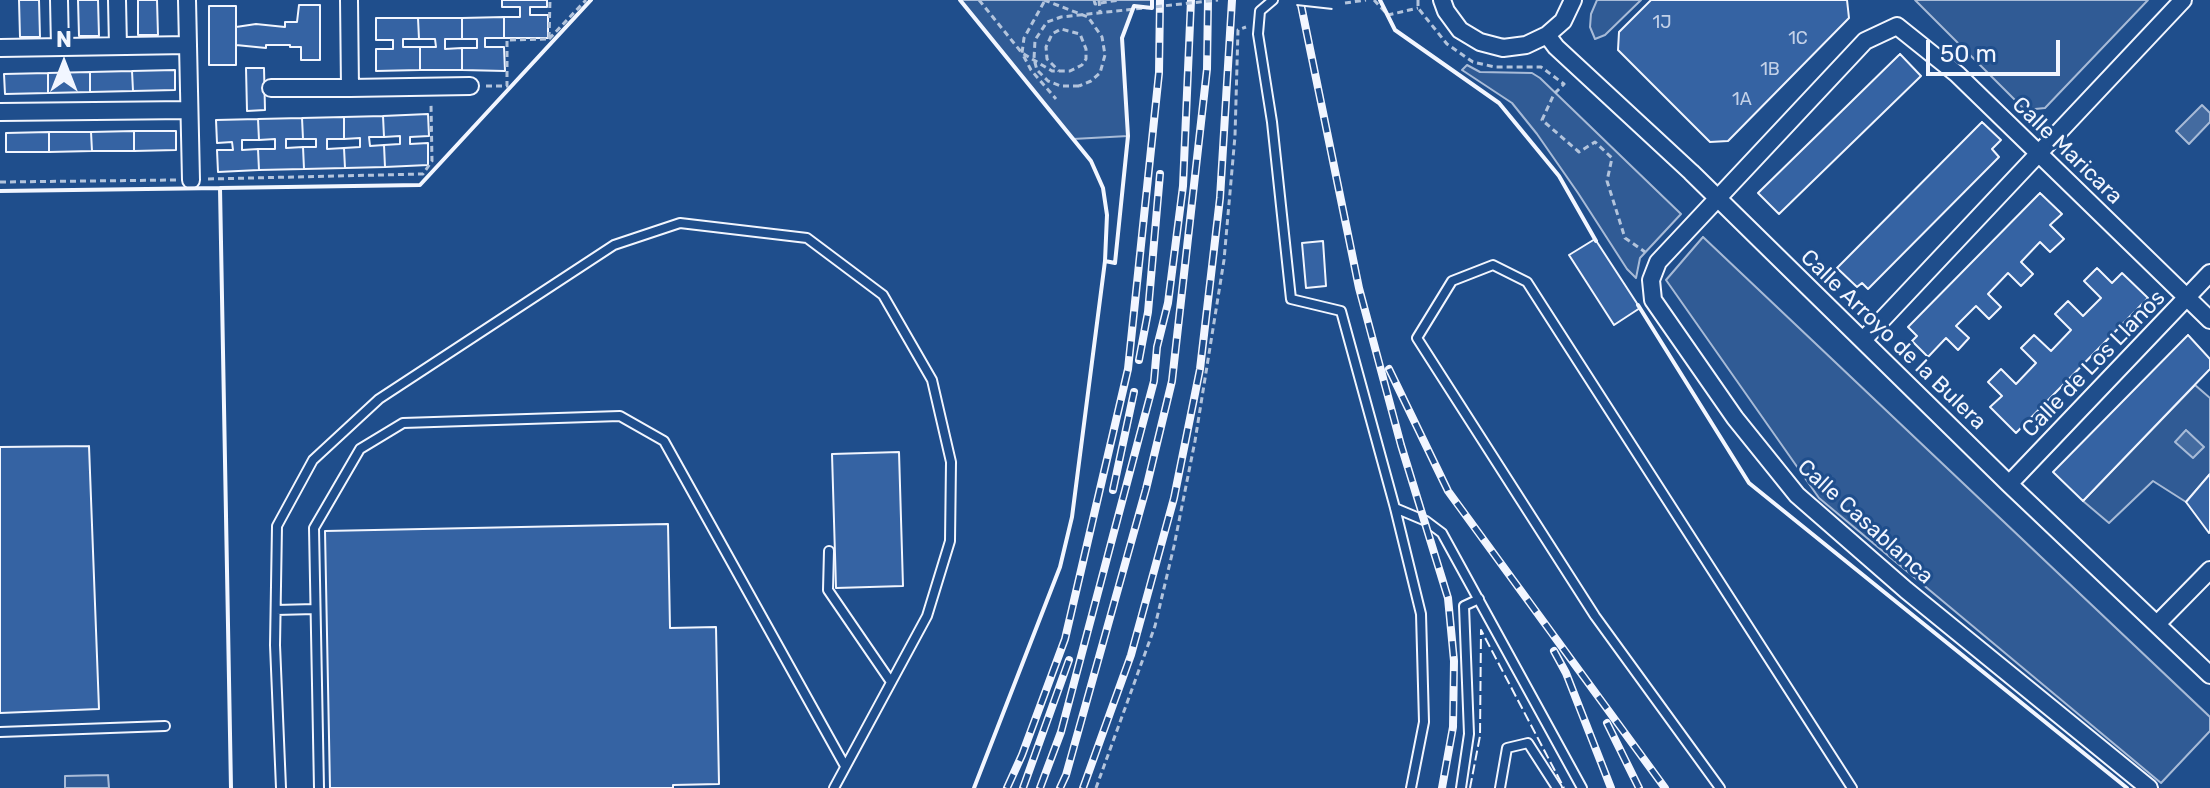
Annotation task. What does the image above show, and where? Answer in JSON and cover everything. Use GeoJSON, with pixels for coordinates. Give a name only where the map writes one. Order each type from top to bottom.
{"type":"FeatureCollection","features":[{"type":"Feature","properties":{"kind":"street"},"geometry":{"type":"LineString","coordinates":[[59,0],[60,47]]}},
{"type":"Feature","properties":{"kind":"street"},"geometry":{"type":"LineString","coordinates":[[117,0],[118,46]]}},
{"type":"Feature","properties":{"kind":"street"},"geometry":{"type":"LineString","coordinates":[[187,0],[191,180]]}},
{"type":"Feature","properties":{"kind":"street"},"geometry":{"type":"LineString","coordinates":[[349,0],[350,88]]}},
{"type":"Feature","properties":{"kind":"street"},"geometry":{"type":"LineString","coordinates":[[1442,0],[1460,30],[1480,42],[1503,48],[1526,45],[1547,35],[1563,21],[1573,0]]}},
{"type":"Feature","properties":{"kind":"street"},"geometry":{"type":"LineString","coordinates":[[1864,339],[2183,0]]}},
{"type":"Feature","properties":{"kind":"street","name":"Calle Maricara"},"geometry":{"type":"LineString","coordinates":[[1717,198],[1865,41],[1897,26],[1957,74],[2210,320]]}},
{"type":"Feature","properties":{"kind":"street","name":"Calle Arroyo de la Bulera"},"geometry":{"type":"LineString","coordinates":[[1547,35],[2210,675]]}},
{"type":"Feature","properties":{"kind":"street"},"geometry":{"type":"LineString","coordinates":[[0,48],[188,45]]}},
{"type":"Feature","properties":{"kind":"street"},"geometry":{"type":"LineString","coordinates":[[271,88],[470,86]]}},
{"type":"Feature","properties":{"kind":"street"},"geometry":{"type":"LineString","coordinates":[[0,112],[189,110]]}},
{"type":"Feature","properties":{"kind":"street"},"geometry":{"type":"LineString","coordinates":[[1658,262],[1717,198]]}},
{"type":"Feature","properties":{"kind":"street","name":"Calle Casablanca"},"geometry":{"type":"LineString","coordinates":[[1658,262],[1651,280],[1653,300],[1735,418],[1797,495],[1906,590],[2149,788]]}},
{"type":"Feature","properties":{"kind":"street","name":"Calle de Los Llanos"},"geometry":{"type":"LineString","coordinates":[[2009,484],[2210,273]]}},
{"type":"Feature","properties":{"kind":"street"},"geometry":{"type":"LineString","coordinates":[[2157,624],[2210,570]]}},
{"type":"Feature","properties":{"kind":"lane"},"geometry":{"type":"LineString","coordinates":[[1273,0],[1260,11],[1258,34],[1272,122],[1291,299],[1341,311],[1421,614],[1424,722],[1411,788]]}},
{"type":"Feature","properties":{"kind":"lane"},"geometry":{"type":"LineString","coordinates":[[1297,0],[1333,4]]}},
{"type":"Feature","properties":{"kind":"lane"},"geometry":{"type":"LineString","coordinates":[[281,788],[277,526],[313,460],[379,399],[614,245],[680,223],[807,238],[883,295],[932,380],[951,462],[950,541],[927,616],[834,788]]}},
{"type":"Feature","properties":{"kind":"lane"},"geometry":{"type":"LineString","coordinates":[[1720,788],[1595,616],[1417,338],[1452,281],[1493,265],[1527,282],[1852,788]]}},
{"type":"Feature","properties":{"kind":"lane"},"geometry":{"type":"LineString","coordinates":[[319,788],[314,528],[360,449],[403,423],[620,416],[664,441],[845,766]]}},
{"type":"Feature","properties":{"kind":"lane"},"geometry":{"type":"LineString","coordinates":[[1395,508],[1426,521],[1442,533],[1582,788]]}},
{"type":"Feature","properties":{"kind":"lane"},"geometry":{"type":"LineString","coordinates":[[829,551],[828,590],[891,682]]}},
{"type":"Feature","properties":{"kind":"lane"},"geometry":{"type":"LineString","coordinates":[[1461,788],[1469,734],[1464,606],[1479,599]]}},
{"type":"Feature","properties":{"kind":"lane"},"geometry":{"type":"LineString","coordinates":[[276,610],[315,609]]}},
{"type":"Feature","properties":{"kind":"lane"},"geometry":{"type":"LineString","coordinates":[[0,732],[165,726]]}},
{"type":"Feature","properties":{"kind":"lane"},"geometry":{"type":"LineString","coordinates":[[1500,788],[1507,748],[1528,743],[1557,788]]}},
{"type":"Feature","properties":{"kind":"path"},"geometry":{"type":"LineString","coordinates":[[549,39],[550,0]]}},
{"type":"Feature","properties":{"kind":"path"},"geometry":{"type":"LineString","coordinates":[[470,86],[507,86],[507,40],[549,39],[586,0]]}},
{"type":"Feature","properties":{"kind":"path"},"geometry":{"type":"LineString","coordinates":[[979,0],[1056,99]]}},
{"type":"Feature","properties":{"kind":"path"},"geometry":{"type":"LineString","coordinates":[[1100,12],[1099,1],[1119,0]]}},
{"type":"Feature","properties":{"kind":"path"},"geometry":{"type":"LineString","coordinates":[[1022,53],[1024,38],[1044,1],[1088,17],[1102,37],[1105,55],[1100,73],[1079,86],[1061,86],[1048,81],[1037,70],[1035,40],[1047,22],[1061,17],[1100,12],[1218,0]]}},
{"type":"Feature","properties":{"kind":"path"},"geometry":{"type":"LineString","coordinates":[[1351,1],[1366,0]]}},
{"type":"Feature","properties":{"kind":"path"},"geometry":{"type":"LineString","coordinates":[[1374,0],[1388,15],[1418,8]]}},
{"type":"Feature","properties":{"kind":"path"},"geometry":{"type":"LineString","coordinates":[[1096,788],[1155,626],[1174,546],[1195,441],[1224,260],[1235,136],[1238,30],[1259,22]]}},
{"type":"Feature","properties":{"kind":"path"},"geometry":{"type":"LineString","coordinates":[[1022,53],[1052,71],[1059,71],[1070,71],[1086,59],[1084,42],[1075,32],[1061,29],[1052,34],[1046,47],[1047,59],[1059,71]]}},
{"type":"Feature","properties":{"kind":"path"},"geometry":{"type":"LineString","coordinates":[[1564,84],[1554,94],[1542,120],[1579,152],[1595,142],[1612,158],[1607,181],[1625,238],[1658,262]]}},
{"type":"Feature","properties":{"kind":"path"},"geometry":{"type":"LineString","coordinates":[[0,182],[423,174],[432,161],[430,86]]}},
{"type":"Feature","properties":{"kind":"shaded area"},"geometry":{"type":"Polygon","coordinates":[[[960,0],[1152,0],[1152,8],[1134,6],[1122,38],[1128,136],[1073,139],[960,0]]]}},
{"type":"Feature","properties":{"kind":"shaded area"},"geometry":{"type":"Polygon","coordinates":[[[1597,0],[1641,0],[1605,35],[1595,39],[1590,27],[1597,0]]]}},
{"type":"Feature","properties":{"kind":"shaded area"},"geometry":{"type":"Polygon","coordinates":[[[1915,0],[2148,0],[2045,108],[2025,110],[1915,0]]]}},
{"type":"Feature","properties":{"kind":"shaded area"},"geometry":{"type":"Polygon","coordinates":[[[1467,65],[1480,72],[1532,73],[1540,78],[1681,214],[1640,258],[1636,278],[1537,134],[1512,103],[1462,70],[1467,65]]]}},
{"type":"Feature","properties":{"kind":"shaded area"},"geometry":{"type":"Polygon","coordinates":[[[2202,105],[2210,113],[2210,122],[2189,144],[2176,131],[2202,105]]]}},
{"type":"Feature","properties":{"kind":"shaded area"},"geometry":{"type":"Polygon","coordinates":[[[1703,237],[2210,717],[2210,731],[2161,783],[1819,498],[1666,280],[1703,237]]]}},
{"type":"Feature","properties":{"kind":"shaded area"},"geometry":{"type":"Polygon","coordinates":[[[2195,385],[2210,398],[2210,474],[2186,502],[2153,481],[2109,523],[2083,501],[2195,385]]]}},
{"type":"Feature","properties":{"kind":"shaded area"},"geometry":{"type":"Polygon","coordinates":[[[2186,430],[2204,447],[2193,458],[2175,442],[2186,430]]]}},
{"type":"Feature","properties":{"kind":"shaded area"},"geometry":{"type":"Polygon","coordinates":[[[108,775],[109,788],[65,788],[65,776],[108,775]]]}},
{"type":"Feature","properties":{"kind":"building"},"geometry":{"type":"Polygon","coordinates":[[[19,0],[39,0],[40,37],[20,37],[19,0]]]}},
{"type":"Feature","properties":{"kind":"building"},"geometry":{"type":"Polygon","coordinates":[[[78,0],[98,0],[99,36],[79,36],[78,0]]]}},
{"type":"Feature","properties":{"kind":"building"},"geometry":{"type":"Polygon","coordinates":[[[138,0],[157,0],[158,35],[138,35],[138,0]]]}},
{"type":"Feature","properties":{"kind":"building"},"geometry":{"type":"Polygon","coordinates":[[[502,0],[547,0],[547,7],[530,7],[530,15],[548,15],[548,38],[504,38],[504,17],[520,17],[520,7],[502,7],[502,0]]]}},
{"type":"Feature","properties":{"kind":"building"},"geometry":{"type":"Polygon","coordinates":[[[1651,0],[1847,0],[1849,18],[1728,141],[1710,142],[1618,50],[1619,32],[1651,0]]]}},
{"type":"Feature","properties":{"kind":"building"},"geometry":{"type":"Polygon","coordinates":[[[299,5],[320,5],[320,60],[301,60],[301,47],[290,45],[266,45],[266,48],[236,45],[236,27],[256,24],[285,27],[285,22],[297,22],[299,5]]]}},
{"type":"Feature","properties":{"kind":"building"},"geometry":{"type":"Polygon","coordinates":[[[209,6],[236,6],[236,65],[209,65],[209,6]]]}},
{"type":"Feature","properties":{"kind":"building"},"geometry":{"type":"Polygon","coordinates":[[[504,17],[504,38],[485,38],[485,47],[504,47],[505,71],[462,70],[462,48],[477,48],[477,39],[462,39],[462,18],[504,17]]]}},
{"type":"Feature","properties":{"kind":"building"},"geometry":{"type":"Polygon","coordinates":[[[376,18],[418,18],[419,39],[403,39],[403,47],[420,47],[420,70],[376,71],[376,49],[393,49],[393,40],[376,40],[376,18]]]}},
{"type":"Feature","properties":{"kind":"building"},"geometry":{"type":"Polygon","coordinates":[[[418,18],[462,18],[462,39],[445,39],[445,49],[462,48],[462,70],[420,70],[420,47],[436,47],[435,39],[419,39],[418,18]]]}},
{"type":"Feature","properties":{"kind":"building"},"geometry":{"type":"Polygon","coordinates":[[[1900,54],[1921,76],[1779,214],[1758,193],[1900,54]]]}},
{"type":"Feature","properties":{"kind":"building"},"geometry":{"type":"Polygon","coordinates":[[[246,68],[264,68],[265,110],[247,111],[246,68]]]}},
{"type":"Feature","properties":{"kind":"building"},"geometry":{"type":"Polygon","coordinates":[[[175,70],[175,90],[133,91],[132,71],[175,70]]]}},
{"type":"Feature","properties":{"kind":"building"},"geometry":{"type":"Polygon","coordinates":[[[132,71],[133,91],[90,92],[90,72],[132,71]]]}},
{"type":"Feature","properties":{"kind":"building"},"geometry":{"type":"Polygon","coordinates":[[[90,72],[90,92],[48,93],[48,73],[90,72]]]}},
{"type":"Feature","properties":{"kind":"building"},"geometry":{"type":"Polygon","coordinates":[[[48,73],[48,93],[5,94],[4,74],[48,73]]]}},
{"type":"Feature","properties":{"kind":"building"},"geometry":{"type":"Polygon","coordinates":[[[428,114],[429,136],[410,137],[410,144],[428,143],[428,165],[385,167],[384,145],[400,144],[400,136],[384,137],[383,116],[428,114]]]}},
{"type":"Feature","properties":{"kind":"building"},"geometry":{"type":"Polygon","coordinates":[[[383,116],[384,137],[369,137],[370,146],[384,145],[385,167],[345,168],[344,148],[360,147],[360,138],[344,139],[344,117],[383,116]]]}},
{"type":"Feature","properties":{"kind":"building"},"geometry":{"type":"Polygon","coordinates":[[[344,117],[344,139],[327,139],[327,149],[344,148],[345,168],[304,169],[303,147],[316,147],[316,139],[303,139],[302,118],[344,117]]]}},
{"type":"Feature","properties":{"kind":"building"},"geometry":{"type":"Polygon","coordinates":[[[302,118],[303,139],[286,139],[286,148],[303,147],[304,169],[259,170],[258,149],[275,149],[275,139],[259,140],[258,119],[302,118]]]}},
{"type":"Feature","properties":{"kind":"building"},"geometry":{"type":"Polygon","coordinates":[[[258,119],[259,140],[242,140],[242,150],[258,149],[259,170],[218,172],[217,150],[233,150],[232,142],[217,143],[216,120],[258,119]]]}},
{"type":"Feature","properties":{"kind":"building"},"geometry":{"type":"Polygon","coordinates":[[[1982,122],[2001,140],[1992,149],[1999,157],[1868,289],[1862,283],[1857,287],[1837,268],[1982,122]]]}},
{"type":"Feature","properties":{"kind":"building"},"geometry":{"type":"Polygon","coordinates":[[[134,131],[134,151],[92,151],[91,132],[134,131]]]}},
{"type":"Feature","properties":{"kind":"building"},"geometry":{"type":"Polygon","coordinates":[[[134,131],[176,131],[176,150],[134,151],[134,131]]]}},
{"type":"Feature","properties":{"kind":"building"},"geometry":{"type":"Polygon","coordinates":[[[49,132],[49,152],[6,152],[6,133],[49,132]]]}},
{"type":"Feature","properties":{"kind":"building"},"geometry":{"type":"Polygon","coordinates":[[[49,132],[91,132],[92,151],[49,152],[49,132]]]}},
{"type":"Feature","properties":{"kind":"building"},"geometry":{"type":"Polygon","coordinates":[[[2040,193],[2062,214],[2050,225],[2064,239],[2050,252],[2040,242],[2021,262],[2033,274],[2021,286],[2008,273],[1988,294],[2001,307],[1989,319],[1976,306],[1956,326],[1969,338],[1958,350],[1946,338],[1928,357],[1912,341],[1917,336],[1908,327],[2040,193]]]}},
{"type":"Feature","properties":{"kind":"building"},"geometry":{"type":"Polygon","coordinates":[[[1595,239],[1640,308],[1614,325],[1569,255],[1595,239]]]}},
{"type":"Feature","properties":{"kind":"building"},"geometry":{"type":"Polygon","coordinates":[[[1323,241],[1326,286],[1306,288],[1302,243],[1323,241]]]}},
{"type":"Feature","properties":{"kind":"building"},"geometry":{"type":"Polygon","coordinates":[[[2097,268],[2112,283],[2122,273],[2148,298],[2016,433],[1990,407],[2002,396],[1988,382],[2001,369],[2016,384],[2036,363],[2021,348],[2034,335],[2051,351],[2071,330],[2055,314],[2068,301],[2083,316],[2101,298],[2084,281],[2097,268]]]}},
{"type":"Feature","properties":{"kind":"building"},"geometry":{"type":"Polygon","coordinates":[[[2188,335],[2210,359],[2210,369],[2083,501],[2053,472],[2188,335]]]}},
{"type":"Feature","properties":{"kind":"building"},"geometry":{"type":"Polygon","coordinates":[[[89,446],[99,709],[0,713],[0,447],[89,446]]]}},
{"type":"Feature","properties":{"kind":"building"},"geometry":{"type":"Polygon","coordinates":[[[899,452],[903,586],[836,588],[832,454],[899,452]]]}},
{"type":"Feature","properties":{"kind":"building"},"geometry":{"type":"Polygon","coordinates":[[[2210,474],[2210,531],[2209,533],[2186,502],[2210,474]]]}},
{"type":"Feature","properties":{"kind":"building"},"geometry":{"type":"Polygon","coordinates":[[[668,524],[670,628],[716,627],[719,784],[673,785],[673,788],[330,788],[325,531],[668,524]]]}},
{"type":"Feature","properties":{"kind":"railway"},"geometry":{"type":"LineString","coordinates":[[1007,788],[1065,639],[1128,369],[1159,73],[1160,0]]}},
{"type":"Feature","properties":{"kind":"railway"},"geometry":{"type":"LineString","coordinates":[[1040,788],[1061,732],[1154,381],[1183,186],[1191,0]]}},
{"type":"Feature","properties":{"kind":"railway"},"geometry":{"type":"LineString","coordinates":[[1060,788],[1146,489],[1172,381],[1207,69],[1208,0]]}},
{"type":"Feature","properties":{"kind":"railway"},"geometry":{"type":"LineString","coordinates":[[1083,788],[1131,655],[1174,498],[1200,369],[1220,198],[1232,0]]}},
{"type":"Feature","properties":{"kind":"railway"},"geometry":{"type":"LineString","coordinates":[[1300,0],[1359,288],[1401,445],[1448,598],[1454,661],[1453,727],[1442,788]]}},
{"type":"Feature","properties":{"kind":"railway"},"geometry":{"type":"LineString","coordinates":[[1139,360],[1148,312],[1160,174]]}},
{"type":"Feature","properties":{"kind":"railway"},"geometry":{"type":"LineString","coordinates":[[1389,369],[1448,491],[1665,788]]}},
{"type":"Feature","properties":{"kind":"railway"},"geometry":{"type":"LineString","coordinates":[[1113,490],[1134,392]]}},
{"type":"Feature","properties":{"kind":"railway"},"geometry":{"type":"LineString","coordinates":[[1554,651],[1566,673],[1611,788]]}},
{"type":"Feature","properties":{"kind":"railway"},"geometry":{"type":"LineString","coordinates":[[1023,788],[1069,660]]}},
{"type":"Feature","properties":{"kind":"railway"},"geometry":{"type":"LineString","coordinates":[[1607,723],[1639,788]]}},
{"type":"Feature","properties":{"kind":"fence"},"geometry":{"type":"LineString","coordinates":[[1470,788],[1480,736],[1481,630],[1564,788]]}},
{"type":"Feature","properties":{"kind":"wall"},"geometry":{"type":"LineString","coordinates":[[231,788],[220,188],[420,185],[591,0]]}},
{"type":"Feature","properties":{"kind":"wall"},"geometry":{"type":"LineString","coordinates":[[960,0],[1091,161],[1103,188],[1107,215],[1105,261],[1115,263],[1128,136],[1122,38],[1134,6],[1152,8],[1152,0]]}},
{"type":"Feature","properties":{"kind":"wall"},"geometry":{"type":"LineString","coordinates":[[1380,0],[1395,30],[1499,103],[1559,176],[1596,241]]}},
{"type":"Feature","properties":{"kind":"wall"},"geometry":{"type":"LineString","coordinates":[[0,191],[220,188]]}},
{"type":"Feature","properties":{"kind":"wall"},"geometry":{"type":"LineString","coordinates":[[974,788],[1060,567],[1072,517],[1105,261]]}},
{"type":"Feature","properties":{"kind":"wall"},"geometry":{"type":"LineString","coordinates":[[1638,305],[1749,483],[2127,788]]}}]}
